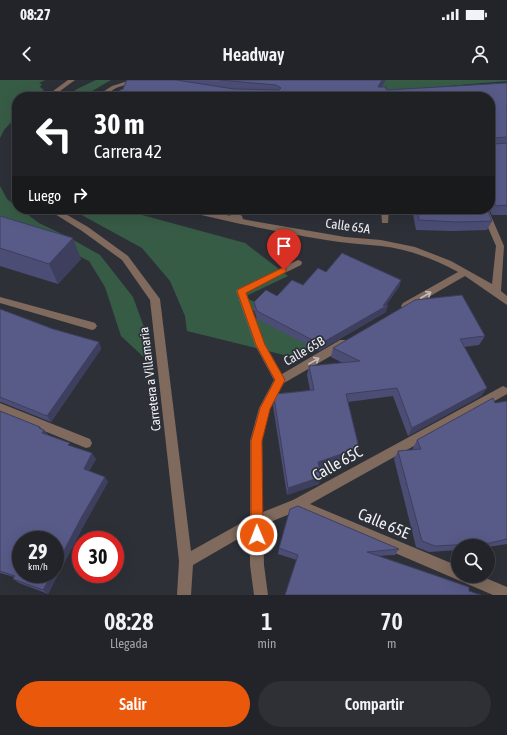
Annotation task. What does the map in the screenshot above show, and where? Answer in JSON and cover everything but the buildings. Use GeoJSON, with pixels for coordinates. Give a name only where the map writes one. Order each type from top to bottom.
{"type":"FeatureCollection","features":[{"type":"Feature","properties":{"kind":"street"},"geometry":{"type":"LineString","coordinates":[[55,92],[72,80]]}},
{"type":"Feature","properties":{"kind":"street"},"geometry":{"type":"LineString","coordinates":[[108,92],[133,80],[148,80]]}},
{"type":"Feature","properties":{"kind":"street"},"geometry":{"type":"LineString","coordinates":[[123,90],[126,83]]}},
{"type":"Feature","properties":{"kind":"street","name":"Carretera a Villamaria"},"geometry":{"type":"LineString","coordinates":[[60,214],[85,229],[125,258],[154,299],[186,561],[184,595]]}},
{"type":"Feature","properties":{"kind":"street","name":"Calle 65A"},"geometry":{"type":"LineString","coordinates":[[212,214],[345,240],[382,243],[425,254],[465,272],[507,301]]}},
{"type":"Feature","properties":{"kind":"street"},"geometry":{"type":"LineString","coordinates":[[232,214],[244,221]]}},
{"type":"Feature","properties":{"kind":"street"},"geometry":{"type":"LineString","coordinates":[[385,214],[385,221]]}},
{"type":"Feature","properties":{"kind":"street"},"geometry":{"type":"LineString","coordinates":[[486,214],[500,246],[496,292]]}},
{"type":"Feature","properties":{"kind":"street"},"geometry":{"type":"LineString","coordinates":[[261,595],[257,565],[256,441],[265,408],[280,380],[260,345],[242,291],[298,263]]}},
{"type":"Feature","properties":{"kind":"street"},"geometry":{"type":"LineString","coordinates":[[397,312],[465,272]]}},
{"type":"Feature","properties":{"kind":"street"},"geometry":{"type":"LineString","coordinates":[[0,300],[92,326]]}},
{"type":"Feature","properties":{"kind":"street","name":"Calle 65B"},"geometry":{"type":"LineString","coordinates":[[280,380],[356,336]]}},
{"type":"Feature","properties":{"kind":"street","name":"Calle 65C"},"geometry":{"type":"LineString","coordinates":[[186,561],[257,521],[297,505],[503,391]]}},
{"type":"Feature","properties":{"kind":"street"},"geometry":{"type":"LineString","coordinates":[[0,408],[86,443]]}},
{"type":"Feature","properties":{"kind":"street","name":"Calle 65E"},"geometry":{"type":"LineString","coordinates":[[297,505],[451,571]]}},
{"type":"Feature","properties":{"kind":"street"},"geometry":{"type":"LineString","coordinates":[[481,583],[507,594]]}},
{"type":"Feature","properties":{"kind":"green space"},"geometry":{"type":"Polygon","coordinates":[[[0,80],[45,80],[39,83],[42,84],[40,87],[44,90],[41,92],[12,92],[12,121],[4,130],[0,138],[0,80]]]}},
{"type":"Feature","properties":{"kind":"green space"},"geometry":{"type":"Polygon","coordinates":[[[96,80],[111,80],[91,92],[73,92],[96,80]]]}},
{"type":"Feature","properties":{"kind":"green space"},"geometry":{"type":"Polygon","coordinates":[[[364,80],[507,80],[378,92],[355,92],[364,80]]]}},
{"type":"Feature","properties":{"kind":"green space"},"geometry":{"type":"Polygon","coordinates":[[[0,186],[7,199],[12,203],[12,214],[27,214],[39,223],[100,255],[133,297],[145,330],[150,363],[121,336],[105,287],[89,261],[66,250],[0,227],[0,186]]]}},
{"type":"Feature","properties":{"kind":"green space"},"geometry":{"type":"Polygon","coordinates":[[[80,214],[138,214],[245,243],[288,276],[244,297],[259,304],[250,315],[315,348],[296,358],[187,331],[185,316],[170,281],[142,248],[80,214]]]}},
{"type":"Feature","properties":{"kind":"route"},"geometry":{"type":"LineString","coordinates":[[257,535],[256,441],[265,408],[280,380],[260,345],[242,291],[284,270]]}}]}
